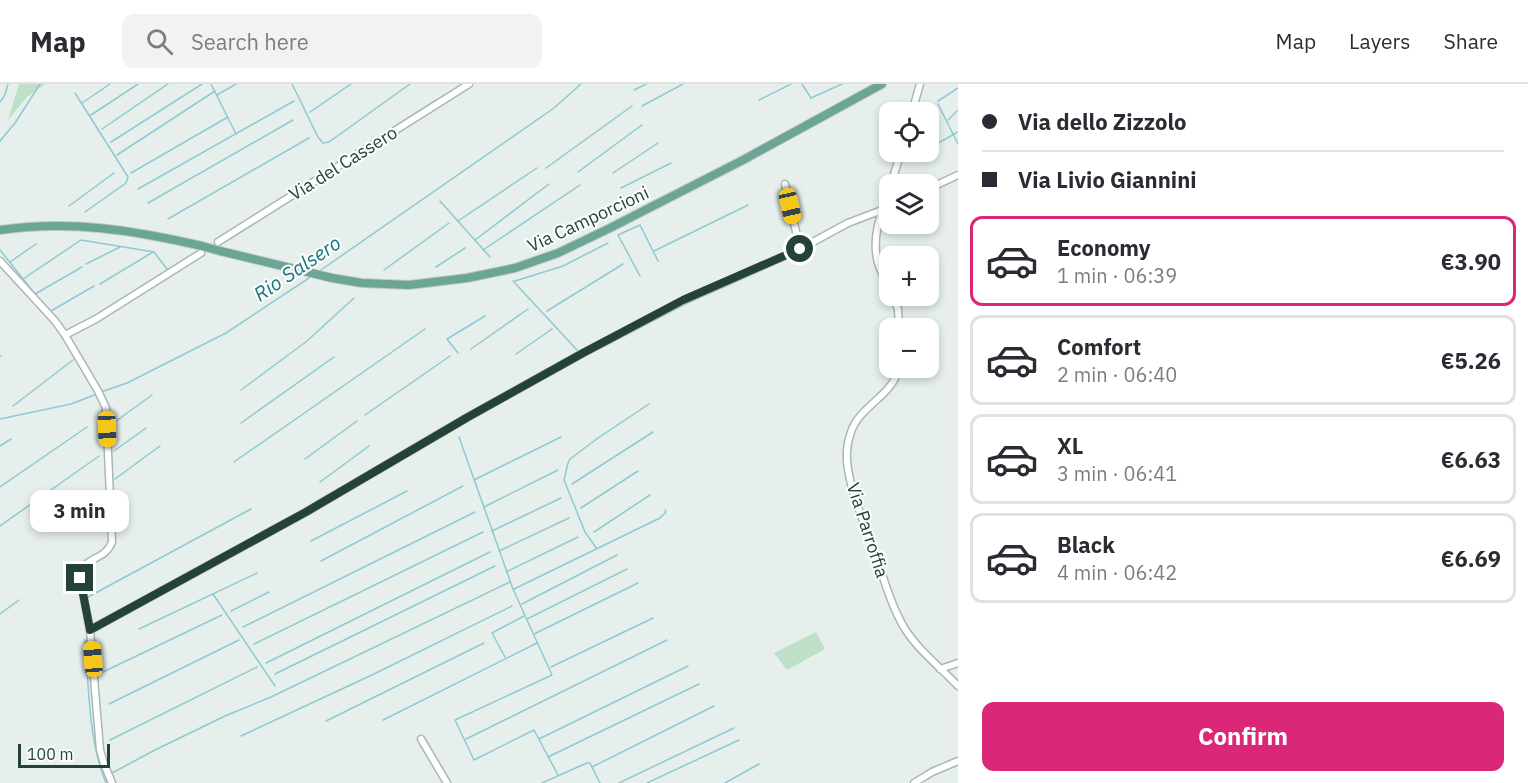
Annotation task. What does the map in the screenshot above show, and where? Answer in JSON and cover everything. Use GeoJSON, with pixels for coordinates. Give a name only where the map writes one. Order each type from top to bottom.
{"type":"FeatureCollection","features":[{"type":"Feature","properties":{"kind":"main road","name":"Via Camporcioni"},"geometry":{"type":"LineString","coordinates":[[0,230],[66,225],[150,234],[201,250],[220,251],[299,271],[362,283],[409,285],[467,278],[515,268],[558,253],[742,160],[881,84]]}},
{"type":"Feature","properties":{"kind":"street","name":"Via del Cassero"},"geometry":{"type":"LineString","coordinates":[[218,242],[469,84]]}},
{"type":"Feature","properties":{"kind":"street"},"geometry":{"type":"LineString","coordinates":[[914,102],[918,84]]}},
{"type":"Feature","properties":{"kind":"street"},"geometry":{"type":"LineString","coordinates":[[939,184],[958,175]]}},
{"type":"Feature","properties":{"kind":"street"},"geometry":{"type":"LineString","coordinates":[[785,184],[800,249]]}},
{"type":"Feature","properties":{"kind":"street"},"geometry":{"type":"LineString","coordinates":[[90,630],[306,512],[583,353],[683,300],[800,249],[848,223],[879,211]]}},
{"type":"Feature","properties":{"kind":"street"},"geometry":{"type":"LineString","coordinates":[[879,223],[876,230],[876,251],[879,264]]}},
{"type":"Feature","properties":{"kind":"street"},"geometry":{"type":"LineString","coordinates":[[65,335],[96,319],[201,250]]}},
{"type":"Feature","properties":{"kind":"street"},"geometry":{"type":"LineString","coordinates":[[0,261],[55,321],[106,408],[112,542],[107,551],[85,565],[81,570],[80,578],[90,630],[100,750],[112,783]]}},
{"type":"Feature","properties":{"kind":"street","name":"Via Parroffia"},"geometry":{"type":"LineString","coordinates":[[896,378],[892,385],[856,421],[848,443],[848,467],[854,494],[896,613],[909,635],[958,686]]}},
{"type":"Feature","properties":{"kind":"street"},"geometry":{"type":"LineString","coordinates":[[940,669],[958,663]]}},
{"type":"Feature","properties":{"kind":"street"},"geometry":{"type":"LineString","coordinates":[[421,739],[447,783]]}},
{"type":"Feature","properties":{"kind":"street"},"geometry":{"type":"LineString","coordinates":[[914,783],[958,761]]}},
{"type":"Feature","properties":{"kind":"green space"},"geometry":{"type":"Polygon","coordinates":[[[19,84],[45,84],[27,97],[8,120],[19,84]]]}},
{"type":"Feature","properties":{"kind":"green space"},"geometry":{"type":"Polygon","coordinates":[[[816,632],[825,649],[787,670],[774,653],[816,632]]]}},
{"type":"Feature","properties":{"kind":"waterway"},"geometry":{"type":"LineString","coordinates":[[0,102],[8,84]]}},
{"type":"Feature","properties":{"kind":"waterway"},"geometry":{"type":"LineString","coordinates":[[0,141],[15,123],[40,84]]}},
{"type":"Feature","properties":{"kind":"waterway"},"geometry":{"type":"LineString","coordinates":[[82,103],[110,84]]}},
{"type":"Feature","properties":{"kind":"waterway"},"geometry":{"type":"LineString","coordinates":[[91,115],[138,84]]}},
{"type":"Feature","properties":{"kind":"waterway"},"geometry":{"type":"LineString","coordinates":[[102,129],[168,84]]}},
{"type":"Feature","properties":{"kind":"waterway"},"geometry":{"type":"LineString","coordinates":[[111,142],[202,84]]}},
{"type":"Feature","properties":{"kind":"waterway"},"geometry":{"type":"LineString","coordinates":[[211,84],[236,134]]}},
{"type":"Feature","properties":{"kind":"waterway"},"geometry":{"type":"LineString","coordinates":[[217,95],[236,84]]}},
{"type":"Feature","properties":{"kind":"waterway"},"geometry":{"type":"LineString","coordinates":[[292,84],[323,143],[329,142],[410,84]]}},
{"type":"Feature","properties":{"kind":"waterway"},"geometry":{"type":"LineString","coordinates":[[310,112],[351,84]]}},
{"type":"Feature","properties":{"kind":"waterway","name":"Rio Salsero"},"geometry":{"type":"LineString","coordinates":[[318,272],[554,108],[581,84]]}},
{"type":"Feature","properties":{"kind":"waterway"},"geometry":{"type":"LineString","coordinates":[[634,90],[646,84]]}},
{"type":"Feature","properties":{"kind":"waterway"},"geometry":{"type":"LineString","coordinates":[[642,106],[683,84]]}},
{"type":"Feature","properties":{"kind":"waterway"},"geometry":{"type":"LineString","coordinates":[[759,100],[791,84]]}},
{"type":"Feature","properties":{"kind":"waterway"},"geometry":{"type":"LineString","coordinates":[[802,84],[811,98],[842,84]]}},
{"type":"Feature","properties":{"kind":"waterway"},"geometry":{"type":"LineString","coordinates":[[938,101],[958,88]]}},
{"type":"Feature","properties":{"kind":"waterway"},"geometry":{"type":"LineString","coordinates":[[117,155],[215,91]]}},
{"type":"Feature","properties":{"kind":"waterway"},"geometry":{"type":"LineString","coordinates":[[75,93],[128,177],[126,183],[85,212]]}},
{"type":"Feature","properties":{"kind":"waterway"},"geometry":{"type":"LineString","coordinates":[[138,189],[294,101]]}},
{"type":"Feature","properties":{"kind":"waterway"},"geometry":{"type":"LineString","coordinates":[[334,165],[435,101]]}},
{"type":"Feature","properties":{"kind":"waterway"},"geometry":{"type":"LineString","coordinates":[[546,168],[632,106]]}},
{"type":"Feature","properties":{"kind":"waterway"},"geometry":{"type":"LineString","coordinates":[[939,106],[958,144]]}},
{"type":"Feature","properties":{"kind":"waterway"},"geometry":{"type":"LineString","coordinates":[[948,120],[958,110]]}},
{"type":"Feature","properties":{"kind":"waterway"},"geometry":{"type":"LineString","coordinates":[[131,173],[228,117]]}},
{"type":"Feature","properties":{"kind":"waterway"},"geometry":{"type":"LineString","coordinates":[[148,203],[293,120]]}},
{"type":"Feature","properties":{"kind":"waterway"},"geometry":{"type":"LineString","coordinates":[[578,172],[642,125]]}},
{"type":"Feature","properties":{"kind":"waterway"},"geometry":{"type":"LineString","coordinates":[[939,143],[958,132]]}},
{"type":"Feature","properties":{"kind":"waterway"},"geometry":{"type":"LineString","coordinates":[[168,219],[309,138]]}},
{"type":"Feature","properties":{"kind":"waterway"},"geometry":{"type":"LineString","coordinates":[[613,173],[658,143]]}},
{"type":"Feature","properties":{"kind":"waterway"},"geometry":{"type":"LineString","coordinates":[[621,188],[671,163]]}},
{"type":"Feature","properties":{"kind":"waterway"},"geometry":{"type":"LineString","coordinates":[[458,221],[537,168]]}},
{"type":"Feature","properties":{"kind":"waterway"},"geometry":{"type":"LineString","coordinates":[[69,206],[114,173]]}},
{"type":"Feature","properties":{"kind":"waterway"},"geometry":{"type":"LineString","coordinates":[[475,240],[549,184]]}},
{"type":"Feature","properties":{"kind":"waterway"},"geometry":{"type":"LineString","coordinates":[[483,250],[580,185]]}},
{"type":"Feature","properties":{"kind":"waterway"},"geometry":{"type":"LineString","coordinates":[[440,201],[490,257]]}},
{"type":"Feature","properties":{"kind":"waterway"},"geometry":{"type":"LineString","coordinates":[[654,251],[748,205]]}},
{"type":"Feature","properties":{"kind":"waterway"},"geometry":{"type":"LineString","coordinates":[[384,270],[449,223]]}},
{"type":"Feature","properties":{"kind":"waterway"},"geometry":{"type":"LineString","coordinates":[[640,276],[618,235],[640,225],[658,261]]}},
{"type":"Feature","properties":{"kind":"waterway"},"geometry":{"type":"LineString","coordinates":[[23,279],[81,240],[154,252],[167,269]]}},
{"type":"Feature","properties":{"kind":"waterway"},"geometry":{"type":"LineString","coordinates":[[515,281],[563,266],[608,243]]}},
{"type":"Feature","properties":{"kind":"waterway"},"geometry":{"type":"LineString","coordinates":[[10,262],[36,244]]}},
{"type":"Feature","properties":{"kind":"waterway"},"geometry":{"type":"LineString","coordinates":[[86,264],[120,247]]}},
{"type":"Feature","properties":{"kind":"waterway"},"geometry":{"type":"LineString","coordinates":[[436,267],[465,248]]}},
{"type":"Feature","properties":{"kind":"waterway"},"geometry":{"type":"LineString","coordinates":[[0,250],[35,294],[82,267]]}},
{"type":"Feature","properties":{"kind":"waterway"},"geometry":{"type":"LineString","coordinates":[[100,284],[153,252]]}},
{"type":"Feature","properties":{"kind":"waterway"},"geometry":{"type":"LineString","coordinates":[[547,311],[623,264]]}},
{"type":"Feature","properties":{"kind":"waterway","name":"Rio Salsero"},"geometry":{"type":"LineString","coordinates":[[101,392],[127,383],[226,333],[312,276]]}},
{"type":"Feature","properties":{"kind":"waterway"},"geometry":{"type":"LineString","coordinates":[[513,281],[577,350]]}},
{"type":"Feature","properties":{"kind":"waterway"},"geometry":{"type":"LineString","coordinates":[[51,311],[94,286]]}},
{"type":"Feature","properties":{"kind":"waterway"},"geometry":{"type":"LineString","coordinates":[[241,390],[307,341],[354,298]]}},
{"type":"Feature","properties":{"kind":"waterway"},"geometry":{"type":"LineString","coordinates":[[471,349],[528,309]]}},
{"type":"Feature","properties":{"kind":"waterway"},"geometry":{"type":"LineString","coordinates":[[458,353],[447,339],[485,316]]}},
{"type":"Feature","properties":{"kind":"waterway"},"geometry":{"type":"LineString","coordinates":[[234,462],[425,329]]}},
{"type":"Feature","properties":{"kind":"waterway"},"geometry":{"type":"LineString","coordinates":[[516,354],[552,329]]}},
{"type":"Feature","properties":{"kind":"waterway"},"geometry":{"type":"LineString","coordinates":[[365,415],[450,356]]}},
{"type":"Feature","properties":{"kind":"waterway"},"geometry":{"type":"LineString","coordinates":[[241,423],[334,357]]}},
{"type":"Feature","properties":{"kind":"waterway"},"geometry":{"type":"LineString","coordinates":[[13,406],[73,360]]}},
{"type":"Feature","properties":{"kind":"waterway","name":"Rio Salsero"},"geometry":{"type":"LineString","coordinates":[[0,419],[71,404],[97,394]]}},
{"type":"Feature","properties":{"kind":"waterway"},"geometry":{"type":"LineString","coordinates":[[112,424],[152,395]]}},
{"type":"Feature","properties":{"kind":"waterway"},"geometry":{"type":"LineString","coordinates":[[597,549],[585,532],[564,480],[568,463],[598,438],[649,404]]}},
{"type":"Feature","properties":{"kind":"waterway"},"geometry":{"type":"LineString","coordinates":[[305,459],[357,421]]}},
{"type":"Feature","properties":{"kind":"waterway"},"geometry":{"type":"LineString","coordinates":[[0,487],[87,427]]}},
{"type":"Feature","properties":{"kind":"waterway"},"geometry":{"type":"LineString","coordinates":[[114,451],[146,428]]}},
{"type":"Feature","properties":{"kind":"waterway"},"geometry":{"type":"LineString","coordinates":[[572,484],[653,432]]}},
{"type":"Feature","properties":{"kind":"waterway"},"geometry":{"type":"LineString","coordinates":[[459,437],[513,589],[552,675],[455,720],[474,760],[534,730],[558,775]]}},
{"type":"Feature","properties":{"kind":"waterway"},"geometry":{"type":"LineString","coordinates":[[474,480],[561,437]]}},
{"type":"Feature","properties":{"kind":"waterway"},"geometry":{"type":"LineString","coordinates":[[0,446],[11,439]]}},
{"type":"Feature","properties":{"kind":"waterway"},"geometry":{"type":"LineString","coordinates":[[115,479],[160,446]]}},
{"type":"Feature","properties":{"kind":"waterway"},"geometry":{"type":"LineString","coordinates":[[320,482],[369,446]]}},
{"type":"Feature","properties":{"kind":"waterway"},"geometry":{"type":"LineString","coordinates":[[0,526],[99,456]]}},
{"type":"Feature","properties":{"kind":"waterway"},"geometry":{"type":"LineString","coordinates":[[484,507],[558,470]]}},
{"type":"Feature","properties":{"kind":"waterway"},"geometry":{"type":"LineString","coordinates":[[581,508],[638,471]]}},
{"type":"Feature","properties":{"kind":"waterway"},"geometry":{"type":"LineString","coordinates":[[321,561],[463,486]]}},
{"type":"Feature","properties":{"kind":"waterway"},"geometry":{"type":"LineString","coordinates":[[311,541],[407,491]]}},
{"type":"Feature","properties":{"kind":"waterway"},"geometry":{"type":"LineString","coordinates":[[594,532],[650,495]]}},
{"type":"Feature","properties":{"kind":"waterway"},"geometry":{"type":"LineString","coordinates":[[492,531],[561,498]]}},
{"type":"Feature","properties":{"kind":"waterway"},"geometry":{"type":"LineString","coordinates":[[88,597],[251,509]]}},
{"type":"Feature","properties":{"kind":"waterway"},"geometry":{"type":"LineString","coordinates":[[514,589],[660,518],[666,512],[665,510]]}},
{"type":"Feature","properties":{"kind":"waterway"},"geometry":{"type":"LineString","coordinates":[[243,627],[475,512]]}},
{"type":"Feature","properties":{"kind":"waterway"},"geometry":{"type":"LineString","coordinates":[[499,551],[569,518]]}},
{"type":"Feature","properties":{"kind":"waterway"},"geometry":{"type":"LineString","coordinates":[[254,644],[483,532]]}},
{"type":"Feature","properties":{"kind":"waterway"},"geometry":{"type":"LineString","coordinates":[[506,572],[578,537]]}},
{"type":"Feature","properties":{"kind":"waterway"},"geometry":{"type":"LineString","coordinates":[[266,663],[490,552]]}},
{"type":"Feature","properties":{"kind":"waterway"},"geometry":{"type":"LineString","coordinates":[[522,604],[617,555]]}},
{"type":"Feature","properties":{"kind":"waterway"},"geometry":{"type":"LineString","coordinates":[[275,674],[495,566]]}},
{"type":"Feature","properties":{"kind":"waterway"},"geometry":{"type":"LineString","coordinates":[[527,619],[627,569]]}},
{"type":"Feature","properties":{"kind":"waterway"},"geometry":{"type":"LineString","coordinates":[[139,629],[257,573]]}},
{"type":"Feature","properties":{"kind":"waterway"},"geometry":{"type":"LineString","coordinates":[[112,773],[225,716],[271,697],[510,582]]}},
{"type":"Feature","properties":{"kind":"waterway"},"geometry":{"type":"LineString","coordinates":[[534,634],[638,583]]}},
{"type":"Feature","properties":{"kind":"waterway"},"geometry":{"type":"LineString","coordinates":[[231,611],[269,592]]}},
{"type":"Feature","properties":{"kind":"waterway"},"geometry":{"type":"LineString","coordinates":[[213,594],[275,686]]}},
{"type":"Feature","properties":{"kind":"waterway"},"geometry":{"type":"LineString","coordinates":[[0,614],[19,600]]}},
{"type":"Feature","properties":{"kind":"waterway"},"geometry":{"type":"LineString","coordinates":[[241,736],[512,606]]}},
{"type":"Feature","properties":{"kind":"waterway"},"geometry":{"type":"LineString","coordinates":[[103,672],[222,615]]}},
{"type":"Feature","properties":{"kind":"waterway"},"geometry":{"type":"LineString","coordinates":[[505,657],[492,633],[524,616]]}},
{"type":"Feature","properties":{"kind":"waterway"},"geometry":{"type":"LineString","coordinates":[[551,667],[653,618]]}},
{"type":"Feature","properties":{"kind":"waterway"},"geometry":{"type":"LineString","coordinates":[[85,640],[92,731],[106,783]]}},
{"type":"Feature","properties":{"kind":"waterway"},"geometry":{"type":"LineString","coordinates":[[109,704],[239,640]]}},
{"type":"Feature","properties":{"kind":"waterway"},"geometry":{"type":"LineString","coordinates":[[466,739],[667,640]]}},
{"type":"Feature","properties":{"kind":"waterway"},"geometry":{"type":"LineString","coordinates":[[326,721],[484,643]]}},
{"type":"Feature","properties":{"kind":"waterway"},"geometry":{"type":"LineString","coordinates":[[383,720],[537,643]]}},
{"type":"Feature","properties":{"kind":"waterway"},"geometry":{"type":"LineString","coordinates":[[539,739],[688,666]]}},
{"type":"Feature","properties":{"kind":"waterway"},"geometry":{"type":"LineString","coordinates":[[110,740],[257,667]]}},
{"type":"Feature","properties":{"kind":"waterway"},"geometry":{"type":"LineString","coordinates":[[548,757],[699,684]]}},
{"type":"Feature","properties":{"kind":"waterway"},"geometry":{"type":"LineString","coordinates":[[592,767],[714,706]]}},
{"type":"Feature","properties":{"kind":"waterway"},"geometry":{"type":"LineString","coordinates":[[619,783],[734,728]]}},
{"type":"Feature","properties":{"kind":"waterway"},"geometry":{"type":"LineString","coordinates":[[647,783],[739,740]]}},
{"type":"Feature","properties":{"kind":"waterway"},"geometry":{"type":"LineString","coordinates":[[542,783],[587,763],[590,763],[600,783]]}},
{"type":"Feature","properties":{"kind":"waterway"},"geometry":{"type":"LineString","coordinates":[[725,783],[759,764]]}},
{"type":"Feature","properties":{"kind":"route"},"geometry":{"type":"LineString","coordinates":[[80,578],[90,630],[306,512],[583,353],[683,300],[800,249]]}}]}
